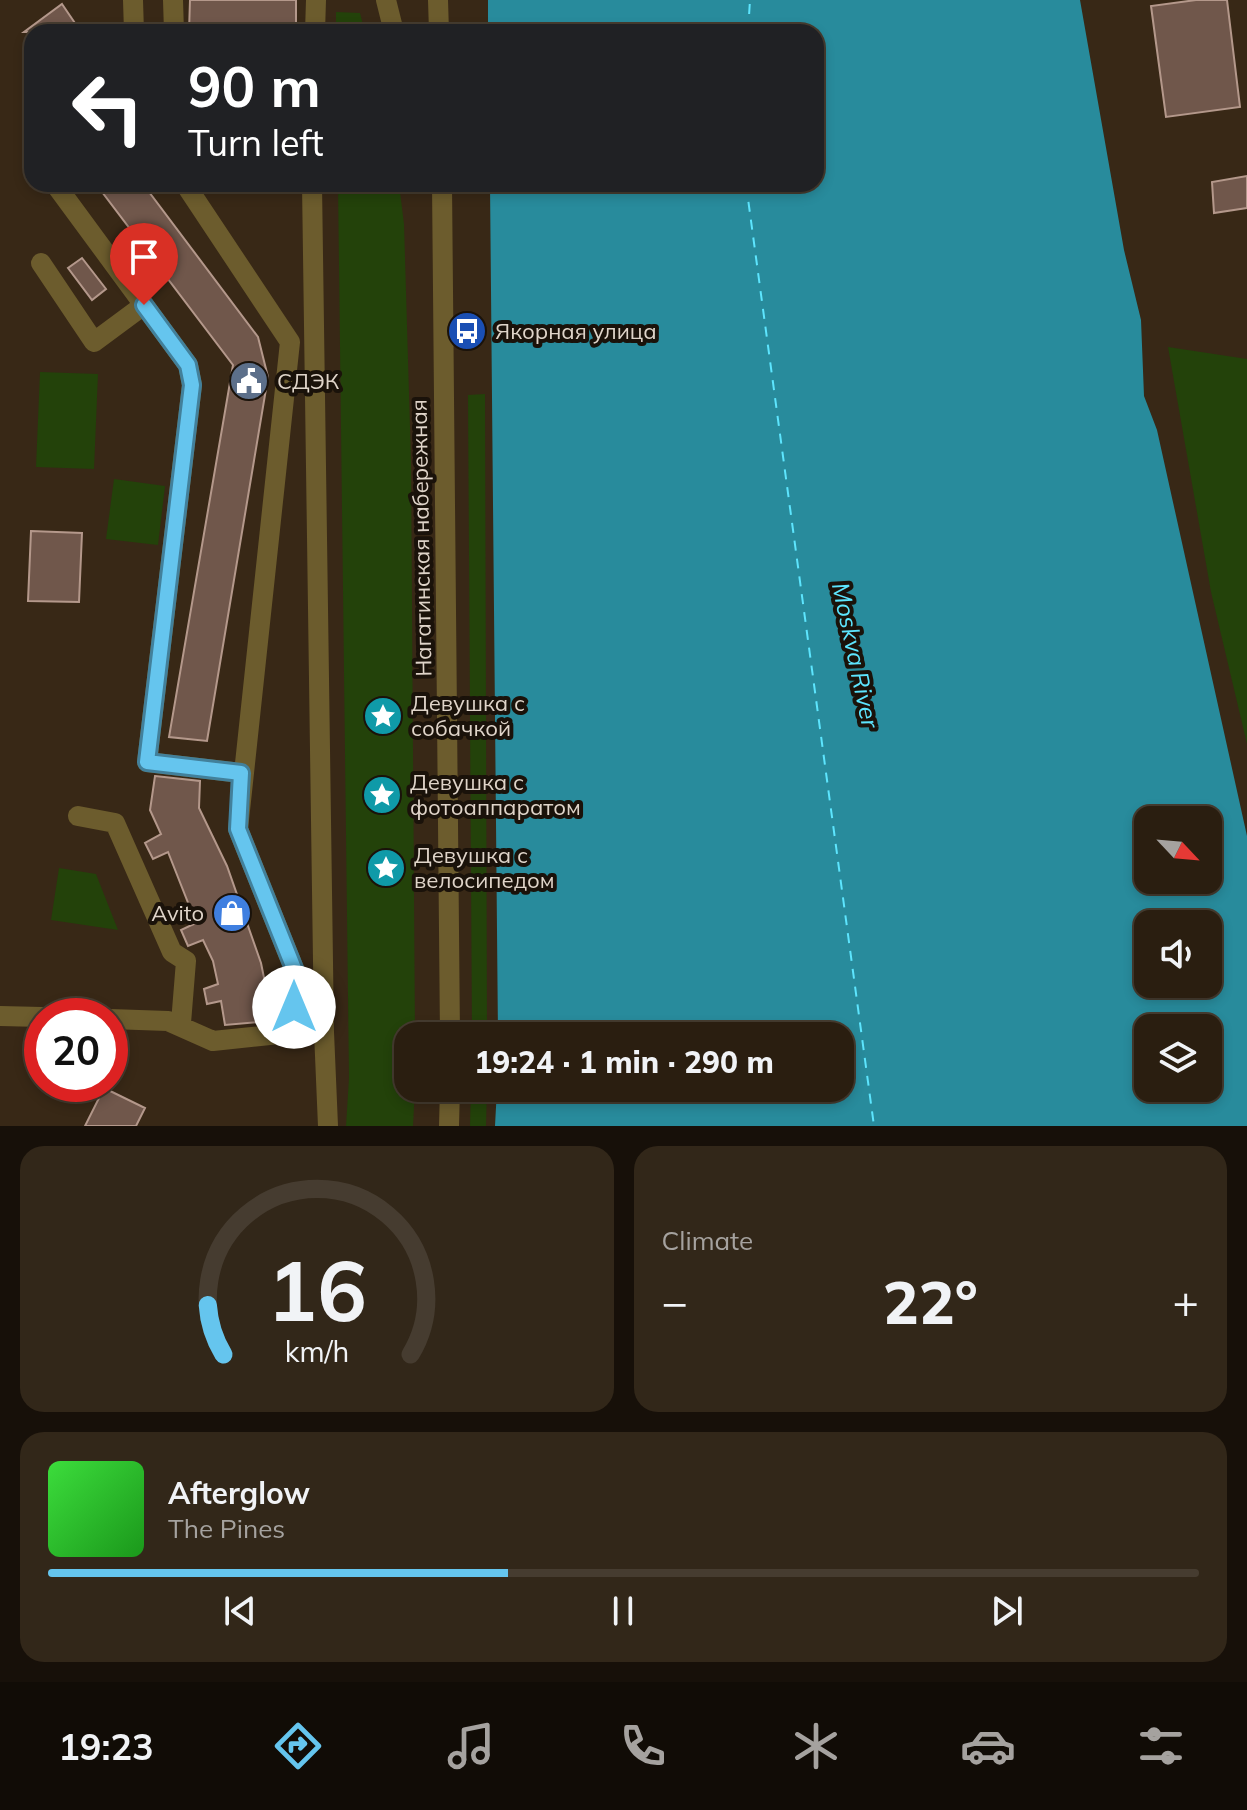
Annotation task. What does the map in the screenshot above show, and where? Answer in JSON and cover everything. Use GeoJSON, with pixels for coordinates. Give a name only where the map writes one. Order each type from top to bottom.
{"type":"FeatureCollection","features":[{"type":"Feature","properties":{"kind":"street"},"geometry":{"type":"LineString","coordinates":[[133,0],[134,24]]}},
{"type":"Feature","properties":{"kind":"street"},"geometry":{"type":"LineString","coordinates":[[173,0],[174,24]]}},
{"type":"Feature","properties":{"kind":"street"},"geometry":{"type":"LineString","coordinates":[[315,24],[316,0]]}},
{"type":"Feature","properties":{"kind":"street"},"geometry":{"type":"LineString","coordinates":[[386,0],[392,24]]}},
{"type":"Feature","properties":{"kind":"street"},"geometry":{"type":"LineString","coordinates":[[438,0],[439,24]]}},
{"type":"Feature","properties":{"kind":"street"},"geometry":{"type":"LineString","coordinates":[[61,192],[188,365],[192,385],[147,762],[241,773]]}},
{"type":"Feature","properties":{"kind":"street"},"geometry":{"type":"LineString","coordinates":[[190,192],[290,342],[241,773],[238,829],[299,981],[289,1033]]}},
{"type":"Feature","properties":{"kind":"street"},"geometry":{"type":"LineString","coordinates":[[312,192],[324,1032],[328,1126]]}},
{"type":"Feature","properties":{"kind":"street","name":"Нагатинская набережная"},"geometry":{"type":"LineString","coordinates":[[442,192],[450,1022]]}},
{"type":"Feature","properties":{"kind":"street"},"geometry":{"type":"LineString","coordinates":[[41,263],[94,342],[144,305]]}},
{"type":"Feature","properties":{"kind":"street"},"geometry":{"type":"LineString","coordinates":[[78,816],[115,823],[172,952],[186,961],[181,1023]]}},
{"type":"Feature","properties":{"kind":"street"},"geometry":{"type":"LineString","coordinates":[[0,1016],[24,1017]]}},
{"type":"Feature","properties":{"kind":"street"},"geometry":{"type":"LineString","coordinates":[[128,1020],[181,1023],[213,1041],[324,1032]]}},
{"type":"Feature","properties":{"kind":"street"},"geometry":{"type":"LineString","coordinates":[[449,1126],[450,1102]]}},
{"type":"Feature","properties":{"kind":"green space"},"geometry":{"type":"Polygon","coordinates":[[[336,12],[360,13],[363,24],[336,24],[336,12]]]}},
{"type":"Feature","properties":{"kind":"green space"},"geometry":{"type":"Polygon","coordinates":[[[338,192],[400,192],[404,224],[411,461],[415,1022],[394,1022],[394,1102],[414,1102],[413,1126],[346,1126],[349,1078],[338,192]]]}},
{"type":"Feature","properties":{"kind":"green space"},"geometry":{"type":"Polygon","coordinates":[[[1168,347],[1247,359],[1247,744],[1211,592],[1168,347]]]}},
{"type":"Feature","properties":{"kind":"green space"},"geometry":{"type":"Polygon","coordinates":[[[40,372],[98,374],[94,469],[36,467],[40,372]]]}},
{"type":"Feature","properties":{"kind":"green space"},"geometry":{"type":"Polygon","coordinates":[[[485,394],[487,1022],[472,1022],[468,395],[485,394]]]}},
{"type":"Feature","properties":{"kind":"green space"},"geometry":{"type":"Polygon","coordinates":[[[114,479],[165,486],[158,545],[106,539],[114,479]]]}},
{"type":"Feature","properties":{"kind":"green space"},"geometry":{"type":"Polygon","coordinates":[[[59,868],[96,874],[118,930],[51,920],[59,868]]]}},
{"type":"Feature","properties":{"kind":"green space"},"geometry":{"type":"Polygon","coordinates":[[[471,1102],[487,1102],[486,1126],[470,1126],[471,1102]]]}},
{"type":"Feature","properties":{"kind":"water","name":"Moskva River"},"geometry":{"type":"Polygon","coordinates":[[[488,0],[1080,0],[1124,250],[1141,320],[1144,396],[1157,430],[1247,836],[1247,1126],[495,1126],[496,1102],[854,1102],[854,1022],[498,1022],[490,192],[824,192],[824,24],[488,24],[488,0]]]}},
{"type":"Feature","properties":{"kind":"building"},"geometry":{"type":"Polygon","coordinates":[[[190,0],[296,0],[296,24],[189,24],[190,0]]]}},
{"type":"Feature","properties":{"kind":"building"},"geometry":{"type":"Polygon","coordinates":[[[1196,0],[1227,0],[1240,107],[1166,117],[1151,6],[1196,0]]]}},
{"type":"Feature","properties":{"kind":"building"},"geometry":{"type":"Polygon","coordinates":[[[62,4],[76,24],[35,24],[62,4]]]}},
{"type":"Feature","properties":{"kind":"building"},"geometry":{"type":"Polygon","coordinates":[[[1247,176],[1247,208],[1214,213],[1212,182],[1247,176]]]}},
{"type":"Feature","properties":{"kind":"building"},"geometry":{"type":"Polygon","coordinates":[[[102,192],[149,192],[258,337],[268,377],[207,741],[169,737],[233,365],[102,192]]]}},
{"type":"Feature","properties":{"kind":"building"},"geometry":{"type":"Polygon","coordinates":[[[82,258],[106,289],[92,300],[68,268],[82,258]]]}},
{"type":"Feature","properties":{"kind":"building"},"geometry":{"type":"Polygon","coordinates":[[[31,531],[82,533],[79,602],[28,601],[31,531]]]}},
{"type":"Feature","properties":{"kind":"building"},"geometry":{"type":"Polygon","coordinates":[[[155,776],[200,781],[199,808],[227,866],[261,963],[271,1012],[258,1015],[259,1022],[225,1025],[221,1001],[207,1004],[204,989],[218,984],[213,961],[203,940],[188,946],[181,930],[196,923],[168,852],[153,859],[145,843],[161,834],[150,810],[155,776]]]}},
{"type":"Feature","properties":{"kind":"building"},"geometry":{"type":"Polygon","coordinates":[[[128,1100],[145,1108],[136,1126],[85,1126],[97,1102],[128,1100]]]}},
{"type":"Feature","properties":{"kind":"ferry route"},"geometry":{"type":"LineString","coordinates":[[748,24],[750,0]]}},
{"type":"Feature","properties":{"kind":"ferry route"},"geometry":{"type":"LineString","coordinates":[[747,192],[874,1126]]}},
{"type":"Feature","properties":{"kind":"place","name":"Якорная улица"},"geometry":{"type":"Point","coordinates":[467,331]}},
{"type":"Feature","properties":{"kind":"place","name":"СДЭК"},"geometry":{"type":"Point","coordinates":[249,381]}},
{"type":"Feature","properties":{"kind":"place","name":"Девушка с собачкой"},"geometry":{"type":"Point","coordinates":[383,716]}},
{"type":"Feature","properties":{"kind":"place","name":"Девушка с фотоаппаратом"},"geometry":{"type":"Point","coordinates":[382,795]}},
{"type":"Feature","properties":{"kind":"place","name":"Девушка с велосипедом"},"geometry":{"type":"Point","coordinates":[386,868]}},
{"type":"Feature","properties":{"kind":"place","name":"Avito"},"geometry":{"type":"Point","coordinates":[232,913]}},
{"type":"Feature","properties":{"kind":"route"},"geometry":{"type":"LineString","coordinates":[[144,305],[188,365],[192,385],[147,762],[241,773],[238,829],[299,981],[294,1007]]}}]}
